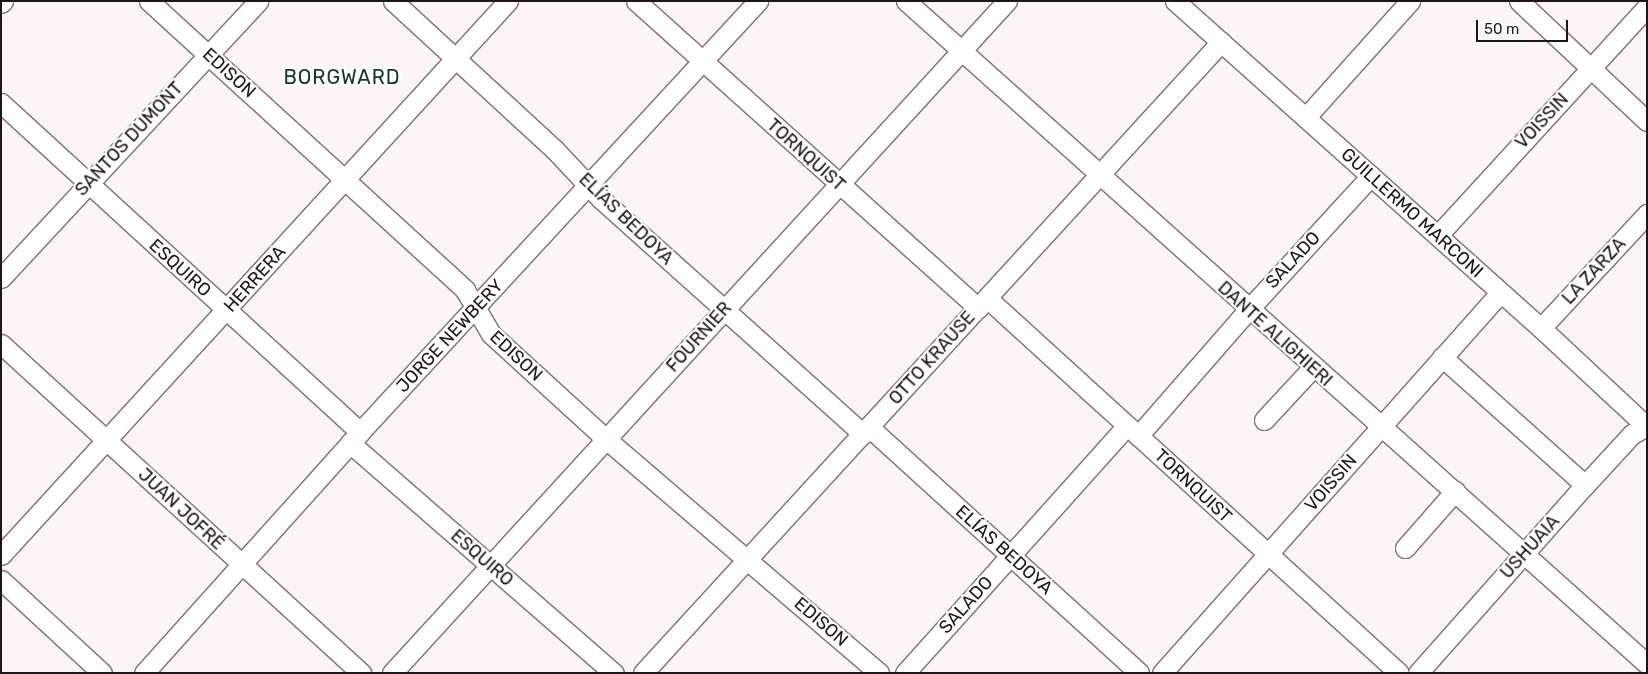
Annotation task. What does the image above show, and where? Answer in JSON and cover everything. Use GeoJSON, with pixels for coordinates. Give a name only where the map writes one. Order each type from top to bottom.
{"type":"FeatureCollection","features":[{"type":"Feature","properties":{"kind":"street","name":"EDISON"},"geometry":{"type":"LineString","coordinates":[[149,1],[464,290],[477,308],[491,334],[606,439],[879,673]]}},
{"type":"Feature","properties":{"kind":"street","name":"SANTOS DUMONT"},"geometry":{"type":"LineString","coordinates":[[1,278],[258,1]]}},
{"type":"Feature","properties":{"kind":"street","name":"ELÍAS BEDOYA"},"geometry":{"type":"LineString","coordinates":[[393,1],[554,149],[589,186],[723,310],[866,430],[1010,556],[1139,673]]}},
{"type":"Feature","properties":{"kind":"street","name":"HERRERA"},"geometry":{"type":"LineString","coordinates":[[1,555],[508,1]]}},
{"type":"Feature","properties":{"kind":"street","name":"TORNQUIST"},"geometry":{"type":"LineString","coordinates":[[636,1],[702,63],[840,185],[1132,431],[1399,673]]}},
{"type":"Feature","properties":{"kind":"street","name":"JORGE NEWBERY"},"geometry":{"type":"LineString","coordinates":[[144,673],[355,437],[477,308],[758,1]]}},
{"type":"Feature","properties":{"kind":"street","name":"DANTE ALIGHIERI"},"geometry":{"type":"LineString","coordinates":[[906,1],[1248,310],[1455,491],[1647,664]]}},
{"type":"Feature","properties":{"kind":"street","name":"FOURNIER"},"geometry":{"type":"LineString","coordinates":[[392,673],[1007,1]]}},
{"type":"Feature","properties":{"kind":"street"},"geometry":{"type":"LineString","coordinates":[[1306,117],[1410,1]]}},
{"type":"Feature","properties":{"kind":"street"},"geometry":{"type":"LineString","coordinates":[[1519,1],[1647,121]]}},
{"type":"Feature","properties":{"kind":"street","name":"GUILLERMO MARCONI"},"geometry":{"type":"LineString","coordinates":[[1186,5],[1220,42],[1438,235],[1646,427]]}},
{"type":"Feature","properties":{"kind":"street","name":"VOISSIN"},"geometry":{"type":"LineString","coordinates":[[1438,235],[1647,7]]}},
{"type":"Feature","properties":{"kind":"street","name":"OTTO KRAUSE"},"geometry":{"type":"LineString","coordinates":[[644,673],[1220,42]]}},
{"type":"Feature","properties":{"kind":"street","name":"ESQUIRO"},"geometry":{"type":"LineString","coordinates":[[1,103],[227,310],[355,437],[489,565],[614,673]]}},
{"type":"Feature","properties":{"kind":"street","name":"SALADO"},"geometry":{"type":"LineString","coordinates":[[905,673],[1010,556],[1248,310],[1371,176]]}},
{"type":"Feature","properties":{"kind":"street","name":"LA ZARZA"},"geometry":{"type":"LineString","coordinates":[[1540,328],[1647,214]]}},
{"type":"Feature","properties":{"kind":"street","name":"VOISSIN"},"geometry":{"type":"LineString","coordinates":[[1162,673],[1500,293]]}},
{"type":"Feature","properties":{"kind":"street","name":"JUAN JOFRÉ"},"geometry":{"type":"LineString","coordinates":[[1,344],[361,673]]}},
{"type":"Feature","properties":{"kind":"street"},"geometry":{"type":"LineString","coordinates":[[1442,357],[1584,485]]}},
{"type":"Feature","properties":{"kind":"street"},"geometry":{"type":"LineString","coordinates":[[1264,420],[1313,368]]}},
{"type":"Feature","properties":{"kind":"street","name":"USHUAIA"},"geometry":{"type":"LineString","coordinates":[[1418,673],[1584,485],[1632,434],[1646,427]]}},
{"type":"Feature","properties":{"kind":"street"},"geometry":{"type":"LineString","coordinates":[[1406,548],[1455,491]]}},
{"type":"Feature","properties":{"kind":"street"},"geometry":{"type":"LineString","coordinates":[[1,580],[102,673]]}},
{"type":"Feature","properties":{"kind":"district","name":"BORGWARD"},"geometry":{"type":"Point","coordinates":[342,77]}}]}
